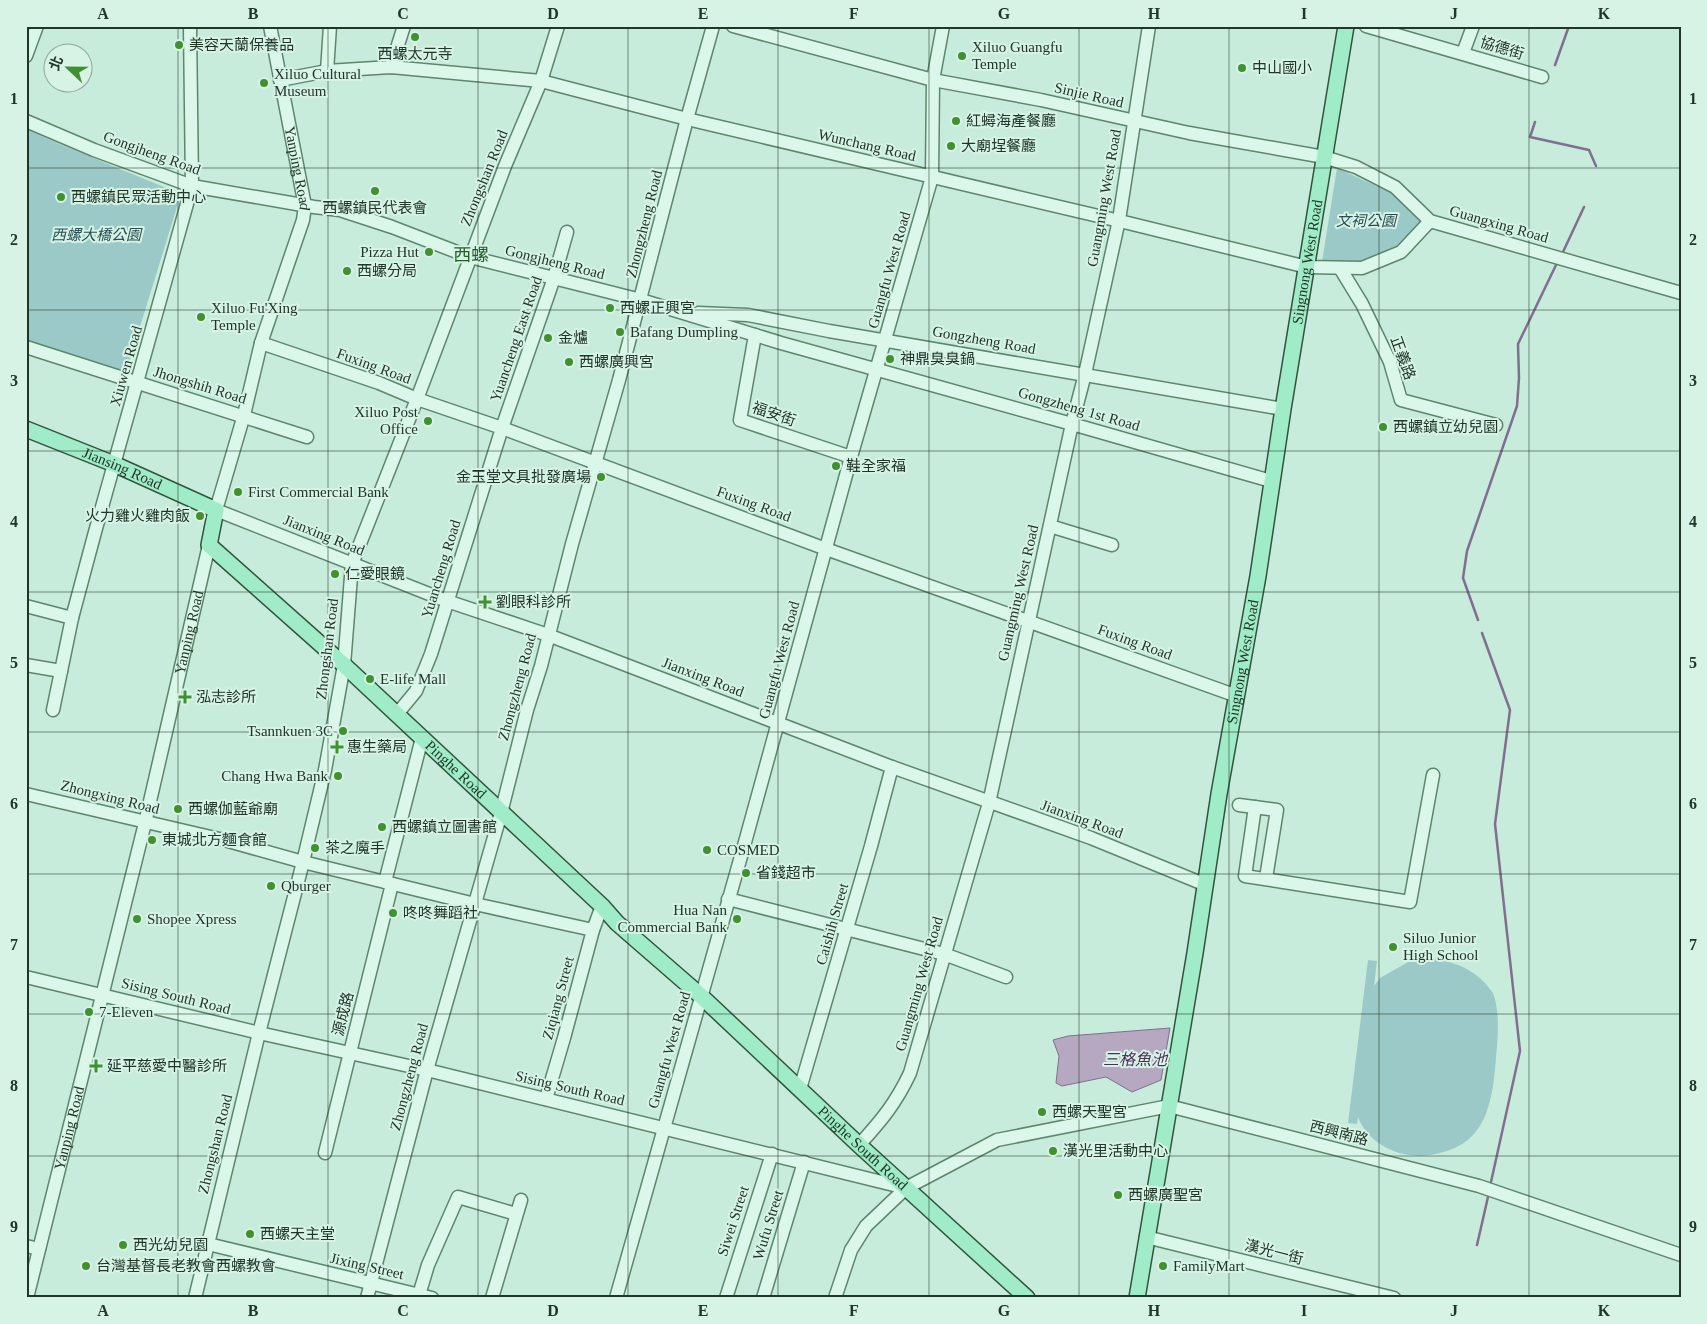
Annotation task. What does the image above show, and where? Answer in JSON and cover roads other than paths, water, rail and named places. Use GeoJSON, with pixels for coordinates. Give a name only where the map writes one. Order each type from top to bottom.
{"type":"FeatureCollection","features":[{"type":"Feature","properties":{"kind":"main road","name":"Singnong West Road"},"geometry":{"type":"LineString","coordinates":[[1137,1298],[1206,885],[1219,794],[1267,521],[1282,409],[1346,26]]}},
{"type":"Feature","properties":{"kind":"main road","name":"Jiansing Road"},"geometry":{"type":"LineString","coordinates":[[26,429],[114,464],[216,510]]}},
{"type":"Feature","properties":{"kind":"main road","name":"Yanping Road"},"geometry":{"type":"LineString","coordinates":[[209,545],[216,510]]}},
{"type":"Feature","properties":{"kind":"main road","name":"Pinghe Road"},"geometry":{"type":"LineString","coordinates":[[209,545],[344,665],[617,922],[701,996]]}},
{"type":"Feature","properties":{"kind":"main road","name":"Pinghe South Road"},"geometry":{"type":"LineString","coordinates":[[701,996],[859,1145],[1027,1298]]}},
{"type":"Feature","properties":{"kind":"street"},"geometry":{"type":"LineString","coordinates":[[26,56],[38,26]]}},
{"type":"Feature","properties":{"kind":"street","name":"Xiuwen Road"},"geometry":{"type":"LineString","coordinates":[[53,710],[72,618],[192,186],[190,26]]}},
{"type":"Feature","properties":{"kind":"street","name":"Yanping Road"},"geometry":{"type":"LineString","coordinates":[[216,510],[244,415],[260,343],[303,220],[305,206],[270,26]]}},
{"type":"Feature","properties":{"kind":"street"},"geometry":{"type":"LineString","coordinates":[[327,71],[330,26]]}},
{"type":"Feature","properties":{"kind":"street"},"geometry":{"type":"LineString","coordinates":[[391,67],[404,26]]}},
{"type":"Feature","properties":{"kind":"street","name":"Zhongshan Road"},"geometry":{"type":"LineString","coordinates":[[195,1298],[325,770],[344,665],[352,564],[418,400],[470,257],[541,81],[558,26]]}},
{"type":"Feature","properties":{"kind":"street","name":"Zhongzheng Road"},"geometry":{"type":"LineString","coordinates":[[367,1298],[427,1070],[501,813],[548,635],[641,300],[687,119],[713,26]]}},
{"type":"Feature","properties":{"kind":"street","name":"Sinjie Road"},"geometry":{"type":"LineString","coordinates":[[732,26],[933,80],[1041,100],[1134,122],[1324,157]]}},
{"type":"Feature","properties":{"kind":"street","name":"Guangfu West Road"},"geometry":{"type":"LineString","coordinates":[[616,1298],[932,177],[933,80],[943,26]]}},
{"type":"Feature","properties":{"kind":"street","name":"Guangming West Road"},"geometry":{"type":"LineString","coordinates":[[859,1145],[885,1117],[899,1096],[910,1073],[989,803],[1028,621],[1119,220],[1149,26]]}},
{"type":"Feature","properties":{"kind":"street","name":"協德街"},"geometry":{"type":"LineString","coordinates":[[1366,26],[1411,32],[1464,53],[1542,77]]}},
{"type":"Feature","properties":{"kind":"street"},"geometry":{"type":"LineString","coordinates":[[1464,53],[1473,26]]}},
{"type":"Feature","properties":{"kind":"street","name":"Wunchang Road"},"geometry":{"type":"LineString","coordinates":[[280,80],[327,71],[391,67],[541,81],[687,119],[1119,220],[1307,267],[1362,268],[1401,252],[1430,221]]}},
{"type":"Feature","properties":{"kind":"street","name":"Gongjheng Road"},"geometry":{"type":"LineString","coordinates":[[26,121],[94,150],[192,186],[305,206],[340,210],[392,227],[470,257],[641,300],[878,370]]}},
{"type":"Feature","properties":{"kind":"street","name":"Guangxing Road"},"geometry":{"type":"LineString","coordinates":[[1324,157],[1356,167],[1395,187],[1430,221],[1681,293]]}},
{"type":"Feature","properties":{"kind":"street","name":"Yuancheng East Road"},"geometry":{"type":"LineString","coordinates":[[502,428],[554,278],[566,232]]}},
{"type":"Feature","properties":{"kind":"street","name":"正義路"},"geometry":{"type":"LineString","coordinates":[[1340,268],[1362,304],[1390,362],[1401,400],[1496,425]]}},
{"type":"Feature","properties":{"kind":"street","name":"Gongzheng Road"},"geometry":{"type":"LineString","coordinates":[[679,312],[748,315],[1282,409]]}},
{"type":"Feature","properties":{"kind":"street","name":"福安街"},"geometry":{"type":"LineString","coordinates":[[755,335],[740,420],[852,457]]}},
{"type":"Feature","properties":{"kind":"street","name":"Fuxing Road"},"geometry":{"type":"LineString","coordinates":[[260,343],[502,428],[826,549],[1237,696]]}},
{"type":"Feature","properties":{"kind":"street","name":"Jhongshih Road"},"geometry":{"type":"LineString","coordinates":[[26,347],[138,384],[244,415],[307,437]]}},
{"type":"Feature","properties":{"kind":"street","name":"Gongzheng 1st Road"},"geometry":{"type":"LineString","coordinates":[[878,370],[1271,481]]}},
{"type":"Feature","properties":{"kind":"street","name":"Yuancheng Road"},"geometry":{"type":"LineString","coordinates":[[397,714],[416,691],[431,654],[502,428]]}},
{"type":"Feature","properties":{"kind":"street","name":"Jianxing Road"},"geometry":{"type":"LineString","coordinates":[[216,510],[447,601],[548,635],[892,767],[1092,838],[1206,885]]}},
{"type":"Feature","properties":{"kind":"street"},"geometry":{"type":"LineString","coordinates":[[1050,526],[1112,545]]}},
{"type":"Feature","properties":{"kind":"street","name":"Yanping Road"},"geometry":{"type":"LineString","coordinates":[[27,1298],[145,823],[209,545]]}},
{"type":"Feature","properties":{"kind":"street"},"geometry":{"type":"LineString","coordinates":[[26,606],[72,618]]}},
{"type":"Feature","properties":{"kind":"street"},"geometry":{"type":"LineString","coordinates":[[26,665],[61,671]]}},
{"type":"Feature","properties":{"kind":"street","name":"源成路"},"geometry":{"type":"LineString","coordinates":[[325,1152],[350,1053],[422,738]]}},
{"type":"Feature","properties":{"kind":"street","name":"Caishih Street"},"geometry":{"type":"LineString","coordinates":[[800,1089],[847,930],[892,767]]}},
{"type":"Feature","properties":{"kind":"street"},"geometry":{"type":"LineString","coordinates":[[1255,807],[1245,876],[1410,902],[1433,775]]}},
{"type":"Feature","properties":{"kind":"street","name":"Zhongxing Road"},"geometry":{"type":"LineString","coordinates":[[26,794],[228,841],[303,862],[475,904],[593,930]]}},
{"type":"Feature","properties":{"kind":"street"},"geometry":{"type":"LineString","coordinates":[[1239,805],[1277,810],[1266,878]]}},
{"type":"Feature","properties":{"kind":"street"},"geometry":{"type":"LineString","coordinates":[[728,899],[944,954],[1006,977]]}},
{"type":"Feature","properties":{"kind":"street","name":"Ziqiang Street"},"geometry":{"type":"LineString","coordinates":[[546,1099],[593,930],[602,906]]}},
{"type":"Feature","properties":{"kind":"street","name":"Sising South Road"},"geometry":{"type":"LineString","coordinates":[[26,977],[259,1033],[427,1070],[906,1188]]}},
{"type":"Feature","properties":{"kind":"street"},"geometry":{"type":"LineString","coordinates":[[835,1298],[851,1250],[866,1226],[906,1188],[997,1140],[1169,1106]]}},
{"type":"Feature","properties":{"kind":"street","name":"西興南路"},"geometry":{"type":"LineString","coordinates":[[1169,1106],[1399,1164],[1500,1193],[1681,1255]]}},
{"type":"Feature","properties":{"kind":"street","name":"Siwei Street"},"geometry":{"type":"LineString","coordinates":[[726,1298],[772,1154]]}},
{"type":"Feature","properties":{"kind":"street","name":"Wufu Street"},"geometry":{"type":"LineString","coordinates":[[763,1298],[804,1162]]}},
{"type":"Feature","properties":{"kind":"street"},"geometry":{"type":"LineString","coordinates":[[426,1296],[428,1266],[458,1198],[516,1214]]}},
{"type":"Feature","properties":{"kind":"street"},"geometry":{"type":"LineString","coordinates":[[492,1298],[521,1200]]}},
{"type":"Feature","properties":{"kind":"street","name":"漢光一街"},"geometry":{"type":"LineString","coordinates":[[1146,1237],[1394,1298]]}},
{"type":"Feature","properties":{"kind":"street","name":"Jixing Street"},"geometry":{"type":"LineString","coordinates":[[208,1244],[426,1296]]}},
{"type":"Feature","properties":{"kind":"street"},"geometry":{"type":"LineString","coordinates":[[26,1246],[39,1249]]}},
{"type":"Feature","properties":{"kind":"water","name":"三格魚池"},"geometry":{"type":"Polygon","coordinates":[[[1170,1028],[1161,1080],[1132,1092],[1106,1077],[1062,1086],[1056,1083],[1059,1056],[1053,1040],[1068,1036],[1170,1028]]]}},
{"type":"Feature","properties":{"kind":"waterway"},"geometry":{"type":"LineString","coordinates":[[1555,65],[1569,26]]}},
{"type":"Feature","properties":{"kind":"waterway"},"geometry":{"type":"LineString","coordinates":[[1535,122],[1530,137],[1589,150],[1596,166]]}},
{"type":"Feature","properties":{"kind":"waterway"},"geometry":{"type":"LineString","coordinates":[[1563,252],[1584,207]]}},
{"type":"Feature","properties":{"kind":"waterway"},"geometry":{"type":"LineString","coordinates":[[1478,620],[1463,578],[1467,551],[1517,406],[1519,378],[1518,344],[1556,265]]}},
{"type":"Feature","properties":{"kind":"waterway"},"geometry":{"type":"LineString","coordinates":[[1482,633],[1510,710],[1495,824],[1520,1051],[1491,1182]]}},
{"type":"Feature","properties":{"kind":"waterway"},"geometry":{"type":"LineString","coordinates":[[1477,1245],[1488,1197]]}},
{"type":"Feature","properties":{"kind":"place","name":"西螺太元寺"},"geometry":{"type":"Point","coordinates":[415,37]}},
{"type":"Feature","properties":{"kind":"place","name":"美容天蘭保養品"},"geometry":{"type":"Point","coordinates":[179,45]}},
{"type":"Feature","properties":{"kind":"place","name":"Xiluo Guangfu Temple"},"geometry":{"type":"Point","coordinates":[962,56]}},
{"type":"Feature","properties":{"kind":"place","name":"中山國小"},"geometry":{"type":"Point","coordinates":[1242,68]}},
{"type":"Feature","properties":{"kind":"place","name":"Xiluo Cultural Museum"},"geometry":{"type":"Point","coordinates":[264,83]}},
{"type":"Feature","properties":{"kind":"place","name":"紅蟳海產餐廳"},"geometry":{"type":"Point","coordinates":[956,121]}},
{"type":"Feature","properties":{"kind":"place","name":"大廟埕餐廳"},"geometry":{"type":"Point","coordinates":[951,146]}},
{"type":"Feature","properties":{"kind":"place","name":"西螺鎮民代表會"},"geometry":{"type":"Point","coordinates":[375,191]}},
{"type":"Feature","properties":{"kind":"place","name":"西螺鎮民眾活動中心"},"geometry":{"type":"Point","coordinates":[61,197]}},
{"type":"Feature","properties":{"kind":"place","name":"Pizza Hut"},"geometry":{"type":"Point","coordinates":[429,252]}},
{"type":"Feature","properties":{"kind":"place","name":"西螺分局"},"geometry":{"type":"Point","coordinates":[347,271]}},
{"type":"Feature","properties":{"kind":"place","name":"西螺正興宮"},"geometry":{"type":"Point","coordinates":[610,308]}},
{"type":"Feature","properties":{"kind":"place","name":"Xiluo Fu'Xing Temple"},"geometry":{"type":"Point","coordinates":[201,317]}},
{"type":"Feature","properties":{"kind":"place","name":"Bafang Dumpling"},"geometry":{"type":"Point","coordinates":[620,332]}},
{"type":"Feature","properties":{"kind":"place","name":"金爐"},"geometry":{"type":"Point","coordinates":[548,338]}},
{"type":"Feature","properties":{"kind":"place","name":"神鼎臭臭鍋"},"geometry":{"type":"Point","coordinates":[890,359]}},
{"type":"Feature","properties":{"kind":"place","name":"西螺廣興宮"},"geometry":{"type":"Point","coordinates":[569,362]}},
{"type":"Feature","properties":{"kind":"place","name":"Xiluo Post Office"},"geometry":{"type":"Point","coordinates":[428,421]}},
{"type":"Feature","properties":{"kind":"place","name":"西螺鎮立幼兒園"},"geometry":{"type":"Point","coordinates":[1383,427]}},
{"type":"Feature","properties":{"kind":"place","name":"鞋全家福"},"geometry":{"type":"Point","coordinates":[836,466]}},
{"type":"Feature","properties":{"kind":"place","name":"金玉堂文具批發廣場"},"geometry":{"type":"Point","coordinates":[601,477]}},
{"type":"Feature","properties":{"kind":"place","name":"First Commercial Bank"},"geometry":{"type":"Point","coordinates":[238,492]}},
{"type":"Feature","properties":{"kind":"place","name":"火力雞火雞肉飯"},"geometry":{"type":"Point","coordinates":[200,516]}},
{"type":"Feature","properties":{"kind":"place","name":"仁愛眼鏡"},"geometry":{"type":"Point","coordinates":[335,574]}},
{"type":"Feature","properties":{"kind":"place","name":"劉眼科診所"},"geometry":{"type":"Point","coordinates":[485,602]}},
{"type":"Feature","properties":{"kind":"place","name":"E-life Mall"},"geometry":{"type":"Point","coordinates":[370,679]}},
{"type":"Feature","properties":{"kind":"place","name":"泓志診所"},"geometry":{"type":"Point","coordinates":[185,697]}},
{"type":"Feature","properties":{"kind":"place","name":"Tsannkuen 3C"},"geometry":{"type":"Point","coordinates":[343,731]}},
{"type":"Feature","properties":{"kind":"place","name":"惠生藥局"},"geometry":{"type":"Point","coordinates":[337,747]}},
{"type":"Feature","properties":{"kind":"place","name":"Chang Hwa Bank"},"geometry":{"type":"Point","coordinates":[338,776]}},
{"type":"Feature","properties":{"kind":"place","name":"西螺伽藍爺廟"},"geometry":{"type":"Point","coordinates":[178,809]}},
{"type":"Feature","properties":{"kind":"place","name":"西螺鎮立圖書館"},"geometry":{"type":"Point","coordinates":[382,827]}},
{"type":"Feature","properties":{"kind":"place","name":"東城北方麵食館"},"geometry":{"type":"Point","coordinates":[152,840]}},
{"type":"Feature","properties":{"kind":"place","name":"茶之魔手"},"geometry":{"type":"Point","coordinates":[315,848]}},
{"type":"Feature","properties":{"kind":"place","name":"COSMED"},"geometry":{"type":"Point","coordinates":[707,850]}},
{"type":"Feature","properties":{"kind":"place","name":"省錢超市"},"geometry":{"type":"Point","coordinates":[746,873]}},
{"type":"Feature","properties":{"kind":"place","name":"Qburger"},"geometry":{"type":"Point","coordinates":[271,886]}},
{"type":"Feature","properties":{"kind":"place","name":"咚咚舞蹈社"},"geometry":{"type":"Point","coordinates":[393,913]}},
{"type":"Feature","properties":{"kind":"place","name":"Shopee Xpress"},"geometry":{"type":"Point","coordinates":[137,919]}},
{"type":"Feature","properties":{"kind":"place","name":"Hua Nan Commercial Bank"},"geometry":{"type":"Point","coordinates":[737,919]}},
{"type":"Feature","properties":{"kind":"place","name":"Siluo Junior High School"},"geometry":{"type":"Point","coordinates":[1393,947]}},
{"type":"Feature","properties":{"kind":"place","name":"7-Eleven"},"geometry":{"type":"Point","coordinates":[89,1012]}},
{"type":"Feature","properties":{"kind":"place","name":"延平慈愛中醫診所"},"geometry":{"type":"Point","coordinates":[96,1066]}},
{"type":"Feature","properties":{"kind":"place","name":"西螺天聖宮"},"geometry":{"type":"Point","coordinates":[1042,1112]}},
{"type":"Feature","properties":{"kind":"place","name":"漢光里活動中心"},"geometry":{"type":"Point","coordinates":[1053,1151]}},
{"type":"Feature","properties":{"kind":"place","name":"西螺廣聖宮"},"geometry":{"type":"Point","coordinates":[1118,1195]}},
{"type":"Feature","properties":{"kind":"place","name":"西螺天主堂"},"geometry":{"type":"Point","coordinates":[250,1234]}},
{"type":"Feature","properties":{"kind":"place","name":"西光幼兒園"},"geometry":{"type":"Point","coordinates":[123,1245]}},
{"type":"Feature","properties":{"kind":"place","name":"台灣基督長老教會西螺教會"},"geometry":{"type":"Point","coordinates":[86,1266]}},
{"type":"Feature","properties":{"kind":"place","name":"FamilyMart"},"geometry":{"type":"Point","coordinates":[1163,1266]}},
{"type":"Feature","properties":{"kind":"district","name":"西螺"},"geometry":{"type":"Point","coordinates":[471,255]}},
{"type":"Feature","properties":{"kind":"park label","name":"文祠公園"},"geometry":{"type":"Point","coordinates":[1366,221]}},
{"type":"Feature","properties":{"kind":"park label","name":"西螺大橋公園"},"geometry":{"type":"Point","coordinates":[96,235]}}]}
